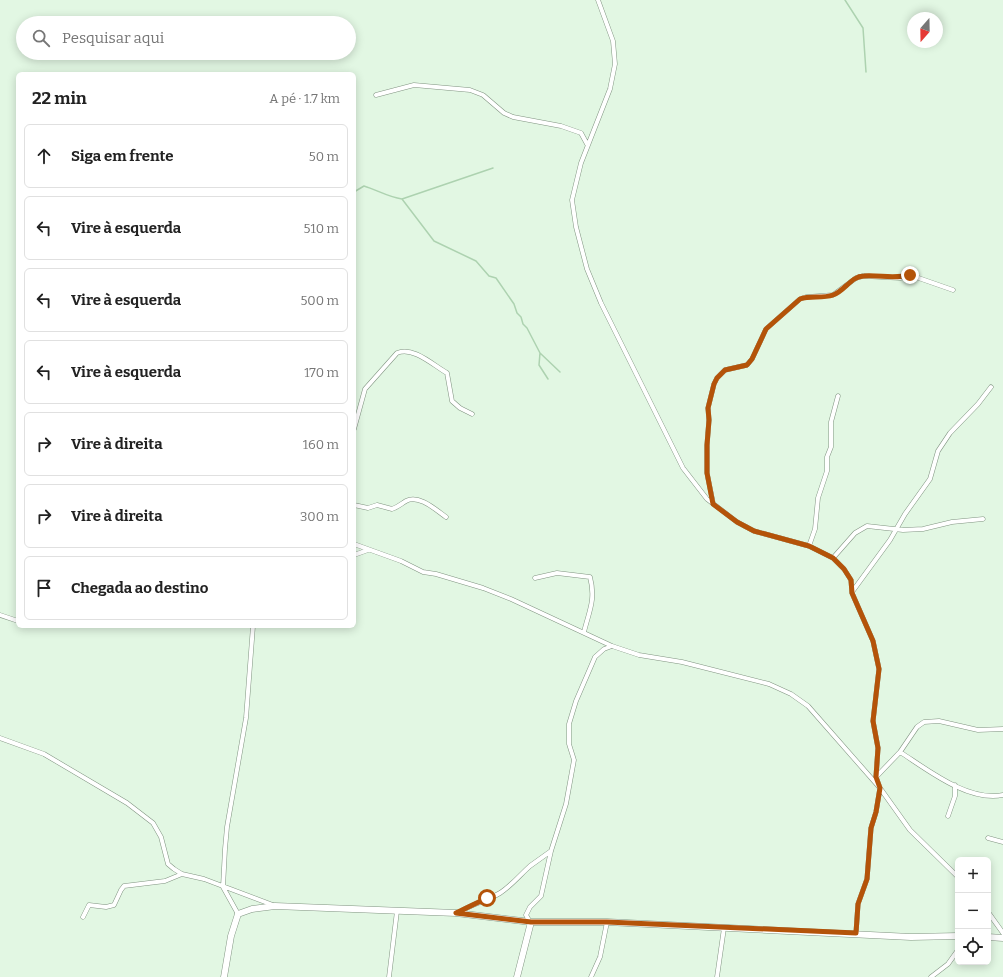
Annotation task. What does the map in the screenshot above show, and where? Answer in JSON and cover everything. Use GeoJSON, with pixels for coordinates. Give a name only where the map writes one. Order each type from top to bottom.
{"type":"FeatureCollection","features":[{"type":"Feature","properties":{"kind":"street"},"geometry":{"type":"LineString","coordinates":[[598,0],[613,41],[615,64],[610,89],[587,144],[572,200],[573,214],[587,269],[616,338],[683,468],[713,504],[737,522],[754,531],[809,546],[833,558],[844,569],[851,580],[852,593],[873,641],[879,669],[873,721],[878,748],[876,777],[880,788],[876,812],[871,828],[867,879],[858,904],[856,933]]}},
{"type":"Feature","properties":{"kind":"street"},"geometry":{"type":"LineString","coordinates":[[376,95],[414,85],[470,90],[483,95],[504,113],[513,117],[561,126],[581,133],[587,144]]}},
{"type":"Feature","properties":{"kind":"street"},"geometry":{"type":"LineString","coordinates":[[713,504],[707,473],[707,445],[709,420],[708,408],[714,384],[717,378],[725,370],[747,365],[752,359],[766,329],[800,299],[806,296],[833,295],[856,278],[863,276],[900,278],[910,275],[953,290]]}},
{"type":"Feature","properties":{"kind":"street"},"geometry":{"type":"LineString","coordinates":[[356,422],[365,389],[397,353],[402,350],[416,353],[447,373],[452,401],[460,408],[472,414]]}},
{"type":"Feature","properties":{"kind":"street"},"geometry":{"type":"LineString","coordinates":[[852,593],[890,540],[930,479],[934,471],[938,451],[950,433],[978,404],[991,387]]}},
{"type":"Feature","properties":{"kind":"street"},"geometry":{"type":"LineString","coordinates":[[809,546],[815,529],[818,498],[827,471],[827,456],[832,441],[831,422],[838,396]]}},
{"type":"Feature","properties":{"kind":"street"},"geometry":{"type":"LineString","coordinates":[[356,506],[368,508],[377,505],[392,508],[407,500],[413,500],[421,501],[446,517]]}},
{"type":"Feature","properties":{"kind":"street"},"geometry":{"type":"LineString","coordinates":[[833,558],[840,548],[861,528],[873,526],[896,529],[924,529],[952,522],[983,519]]}},
{"type":"Feature","properties":{"kind":"street"},"geometry":{"type":"LineString","coordinates":[[356,545],[401,561],[423,572],[436,574],[483,588],[511,599],[612,646],[639,655],[682,662],[769,684],[791,694],[808,706],[880,788],[910,830],[955,874]]}},
{"type":"Feature","properties":{"kind":"street"},"geometry":{"type":"LineString","coordinates":[[356,554],[371,549]]}},
{"type":"Feature","properties":{"kind":"street"},"geometry":{"type":"LineString","coordinates":[[535,578],[558,573],[590,577],[593,589],[593,603],[584,632]]}},
{"type":"Feature","properties":{"kind":"street"},"geometry":{"type":"LineString","coordinates":[[0,615],[16,620]]}},
{"type":"Feature","properties":{"kind":"street"},"geometry":{"type":"LineString","coordinates":[[224,977],[231,936],[238,914],[223,887],[227,827],[246,718],[253,628]]}},
{"type":"Feature","properties":{"kind":"street"},"geometry":{"type":"LineString","coordinates":[[517,977],[531,922],[526,915],[541,896],[551,851],[566,804],[574,760],[569,744],[569,724],[576,701],[595,657],[604,649],[612,646]]}},
{"type":"Feature","properties":{"kind":"street"},"geometry":{"type":"LineString","coordinates":[[876,777],[900,752],[917,727],[924,722],[939,721],[978,730],[1003,730]]}},
{"type":"Feature","properties":{"kind":"street"},"geometry":{"type":"LineString","coordinates":[[0,738],[44,754],[127,803],[153,823],[161,837],[168,864],[182,874],[275,906]]}},
{"type":"Feature","properties":{"kind":"street"},"geometry":{"type":"LineString","coordinates":[[900,752],[963,789],[994,797],[1003,795]]}},
{"type":"Feature","properties":{"kind":"street"},"geometry":{"type":"LineString","coordinates":[[948,816],[955,796],[955,785]]}},
{"type":"Feature","properties":{"kind":"street"},"geometry":{"type":"LineString","coordinates":[[988,838],[1003,842]]}},
{"type":"Feature","properties":{"kind":"street"},"geometry":{"type":"LineString","coordinates":[[456,913],[466,907],[474,906],[498,894],[511,885],[532,864],[551,851]]}},
{"type":"Feature","properties":{"kind":"street"},"geometry":{"type":"LineString","coordinates":[[83,917],[89,905],[106,907],[114,905],[124,886],[165,881],[182,874]]}},
{"type":"Feature","properties":{"kind":"street"},"geometry":{"type":"LineString","coordinates":[[238,914],[252,909],[275,906],[456,913],[531,922],[607,922],[911,936],[955,936]]}},
{"type":"Feature","properties":{"kind":"street"},"geometry":{"type":"LineString","coordinates":[[389,977],[397,911]]}},
{"type":"Feature","properties":{"kind":"street"},"geometry":{"type":"LineString","coordinates":[[991,916],[1003,932]]}},
{"type":"Feature","properties":{"kind":"street"},"geometry":{"type":"LineString","coordinates":[[591,977],[600,957],[607,922]]}},
{"type":"Feature","properties":{"kind":"street"},"geometry":{"type":"LineString","coordinates":[[717,977],[724,928]]}},
{"type":"Feature","properties":{"kind":"street"},"geometry":{"type":"LineString","coordinates":[[991,937],[1003,938]]}},
{"type":"Feature","properties":{"kind":"street"},"geometry":{"type":"LineString","coordinates":[[932,977],[948,964],[955,954]]}},
{"type":"Feature","properties":{"kind":"waterway"},"geometry":{"type":"LineString","coordinates":[[845,0],[863,28],[866,72]]}},
{"type":"Feature","properties":{"kind":"waterway"},"geometry":{"type":"LineString","coordinates":[[356,191],[364,186],[392,197],[402,199],[493,168]]}},
{"type":"Feature","properties":{"kind":"waterway"},"geometry":{"type":"LineString","coordinates":[[402,199],[434,241],[476,261],[489,276],[496,278],[514,304],[517,313],[521,317],[523,324],[527,328],[540,353],[560,372]]}},
{"type":"Feature","properties":{"kind":"waterway"},"geometry":{"type":"LineString","coordinates":[[540,353],[539,365],[548,379]]}},
{"type":"Feature","properties":{"kind":"route"},"geometry":{"type":"LineString","coordinates":[[487,898],[474,906],[466,907],[456,913],[531,922],[607,922],[856,933],[858,904],[861,892],[867,879],[867,862],[871,828],[876,812],[880,788],[876,777],[878,748],[877,736],[873,721],[879,669],[873,641],[852,593],[851,580],[844,569],[833,558],[809,546],[781,540],[754,531],[737,522],[713,504],[707,473],[708,408],[717,378],[725,370],[747,365],[752,359],[766,329],[800,299],[806,296],[833,295],[856,278],[863,276],[900,278],[910,275]]}}]}
